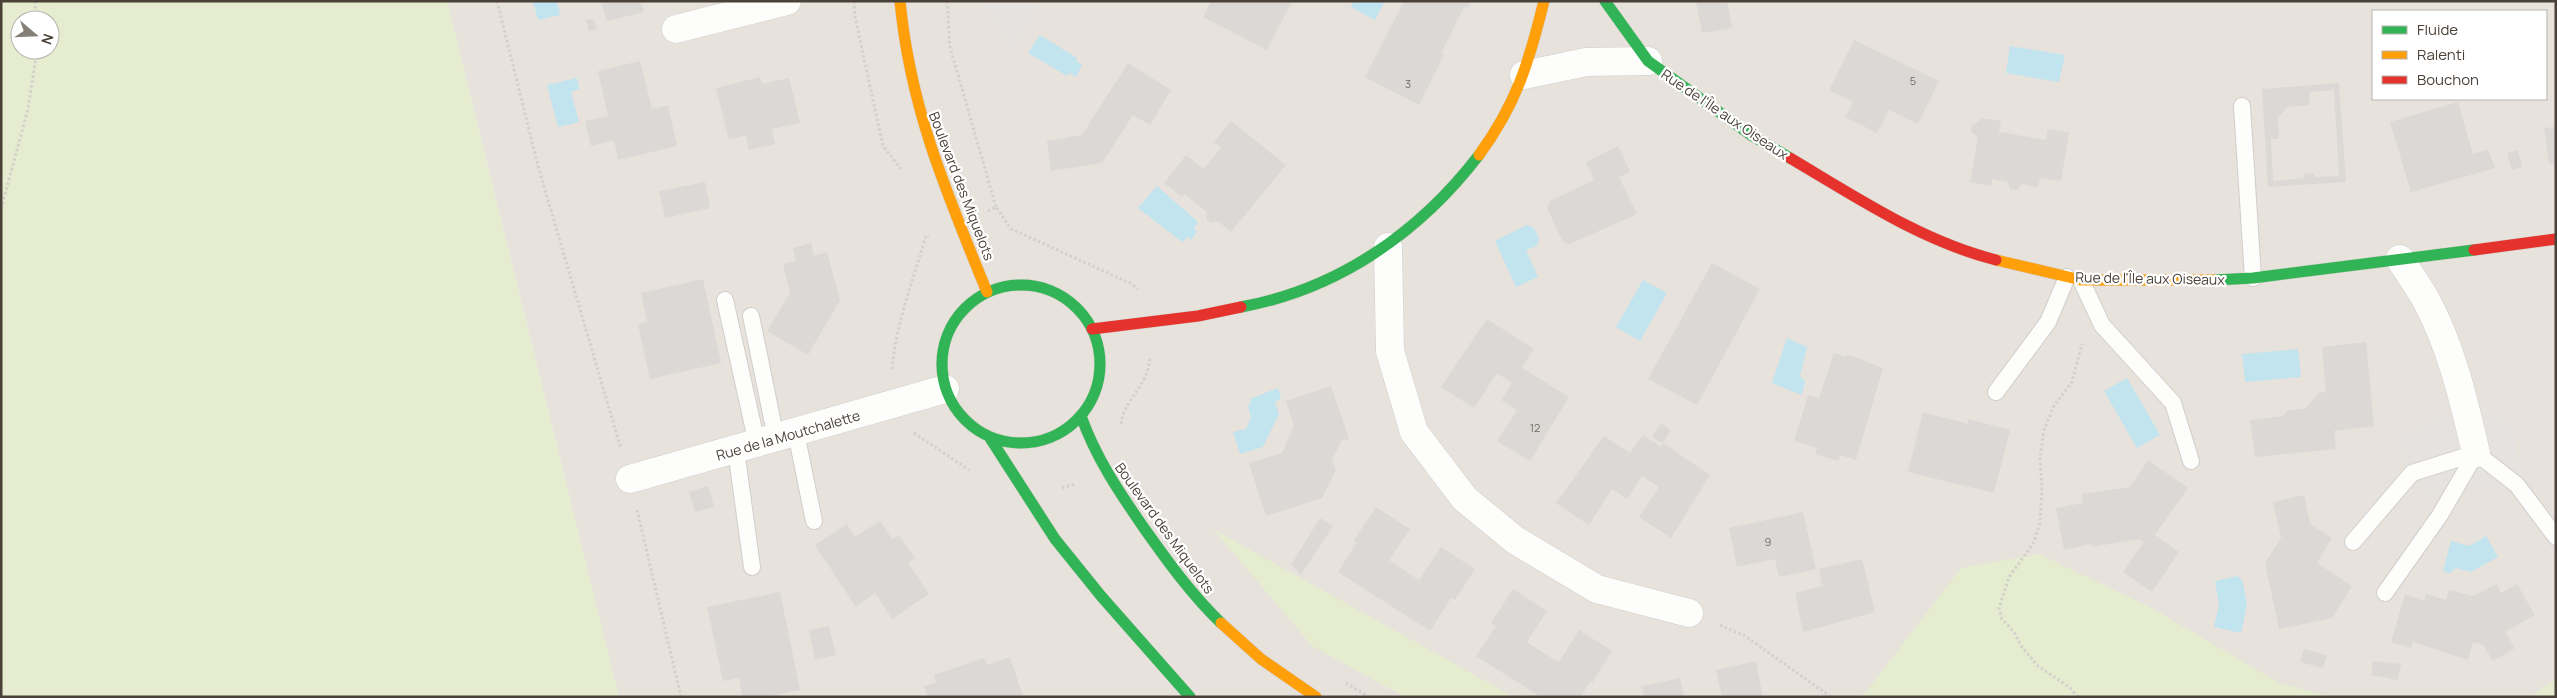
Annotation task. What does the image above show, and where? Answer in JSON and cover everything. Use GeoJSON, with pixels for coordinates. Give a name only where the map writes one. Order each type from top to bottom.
{"type":"FeatureCollection","features":[{"type":"Feature","properties":{"kind":"street"},"geometry":{"type":"LineString","coordinates":[[676,29],[787,1]]}},
{"type":"Feature","properties":{"kind":"street","name":"Boulevard des Miquelots"},"geometry":{"type":"LineString","coordinates":[[900,1],[904,51],[918,116],[987,292]]}},
{"type":"Feature","properties":{"kind":"street"},"geometry":{"type":"LineString","coordinates":[[1092,329],[1200,315],[1287,296],[1355,268],[1388,247],[1412,229],[1445,197],[1474,162],[1502,122],[1524,75],[1544,1]]}},
{"type":"Feature","properties":{"kind":"street","name":"Rue de l'Île aux Oiseaux"},"geometry":{"type":"LineString","coordinates":[[1605,1],[1648,61],[1751,135],[1898,222],[1969,253],[2074,278],[2187,281],[2253,278],[2556,239]]}},
{"type":"Feature","properties":{"kind":"street","name":"Rue de l'Île aux Oiseaux"},"geometry":{"type":"LineString","coordinates":[[1524,75],[1586,62],[1648,61]]}},
{"type":"Feature","properties":{"kind":"street"},"geometry":{"type":"LineString","coordinates":[[1388,247],[1390,352],[1414,432],[1460,492],[1514,540],[1597,589],[1689,613]]}},
{"type":"Feature","properties":{"kind":"street"},"geometry":{"type":"LineString","coordinates":[[2400,259],[2425,298],[2442,334],[2466,407],[2476,453]]}},
{"type":"Feature","properties":{"kind":"street"},"geometry":{"type":"LineString","coordinates":[[1011,285],[1036,286],[1059,294],[1078,309],[1092,329],[1099,351],[1100,374],[1093,396],[1081,416],[1062,432],[1039,442],[1014,444],[990,438],[971,427],[955,410],[945,390],[942,367],[944,344],[953,322],[963,311],[987,292],[1011,285]]}},
{"type":"Feature","properties":{"kind":"street","name":"Rue de la Moutchalette"},"geometry":{"type":"LineString","coordinates":[[630,479],[945,390]]}},
{"type":"Feature","properties":{"kind":"street","name":"Boulevard des Miquelots"},"geometry":{"type":"LineString","coordinates":[[1081,416],[1091,447],[1104,469],[1163,557],[1201,605],[1265,663],[1316,697]]}},
{"type":"Feature","properties":{"kind":"street"},"geometry":{"type":"LineString","coordinates":[[990,438],[1055,539],[1101,596],[1190,697]]}},
{"type":"Feature","properties":{"kind":"lane"},"geometry":{"type":"LineString","coordinates":[[2242,106],[2253,278]]}},
{"type":"Feature","properties":{"kind":"lane"},"geometry":{"type":"LineString","coordinates":[[1996,392],[2048,322],[2074,278],[2094,306],[2102,325],[2173,403],[2191,461]]}},
{"type":"Feature","properties":{"kind":"lane"},"geometry":{"type":"LineString","coordinates":[[725,300],[766,441],[814,522]]}},
{"type":"Feature","properties":{"kind":"lane"},"geometry":{"type":"LineString","coordinates":[[751,316],[766,441],[752,567]]}},
{"type":"Feature","properties":{"kind":"lane"},"geometry":{"type":"LineString","coordinates":[[2476,453],[2517,485],[2556,537]]}},
{"type":"Feature","properties":{"kind":"lane"},"geometry":{"type":"LineString","coordinates":[[2353,542],[2412,473],[2476,453]]}},
{"type":"Feature","properties":{"kind":"lane"},"geometry":{"type":"LineString","coordinates":[[2385,593],[2440,515],[2451,492],[2476,453]]}},
{"type":"Feature","properties":{"kind":"path"},"geometry":{"type":"LineString","coordinates":[[497,1],[538,166],[630,479],[681,697]]}},
{"type":"Feature","properties":{"kind":"path"},"geometry":{"type":"LineString","coordinates":[[854,1],[855,16],[883,146],[906,175]]}},
{"type":"Feature","properties":{"kind":"path"},"geometry":{"type":"LineString","coordinates":[[948,1],[950,47],[996,208]]}},
{"type":"Feature","properties":{"kind":"path"},"geometry":{"type":"LineString","coordinates":[[1,208],[28,109],[35,60]]}},
{"type":"Feature","properties":{"kind":"path"},"geometry":{"type":"LineString","coordinates":[[923,227],[926,236]]}},
{"type":"Feature","properties":{"kind":"path"},"geometry":{"type":"LineString","coordinates":[[2078,697],[2069,687],[2038,666],[2021,646],[2014,632],[2002,619],[1998,608],[2009,577],[2034,544],[2040,522],[2042,488],[2040,458],[2044,430],[2054,406],[2072,382],[2094,306]]}},
{"type":"Feature","properties":{"kind":"path"},"geometry":{"type":"LineString","coordinates":[[1031,501],[1044,493],[1070,486],[1104,469]]}},
{"type":"Feature","properties":{"kind":"path"},"geometry":{"type":"LineString","coordinates":[[1689,613],[1745,636],[1831,697]]}},
{"type":"Feature","properties":{"kind":"shaded area"},"geometry":{"type":"Polygon","coordinates":[[[447,1],[2556,1],[2556,697],[619,697],[447,1]]]}},
{"type":"Feature","properties":{"kind":"shaded area"},"geometry":{"type":"Polygon","coordinates":[[[984,1],[1031,1],[1038,8],[1012,52],[984,1]]]}},
{"type":"Feature","properties":{"kind":"shaded area"},"geometry":{"type":"Polygon","coordinates":[[[2466,407],[2514,424],[2521,481],[2515,487],[2427,494],[2403,460],[2399,435],[2466,407]]]}},
{"type":"Feature","properties":{"kind":"green space"},"geometry":{"type":"Polygon","coordinates":[[[1,1],[447,1],[619,697],[1,697],[1,1]]]}},
{"type":"Feature","properties":{"kind":"green space"},"geometry":{"type":"Polygon","coordinates":[[[1213,529],[1514,697],[1405,697],[1312,646],[1213,529]]]}},
{"type":"Feature","properties":{"kind":"green space"},"geometry":{"type":"Polygon","coordinates":[[[2039,554],[2152,608],[2279,683],[2332,697],[1862,697],[1961,568],[2039,554]]]}},
{"type":"Feature","properties":{"kind":"green space"},"geometry":{"type":"Polygon","coordinates":[[[2556,679],[2556,697],[2530,697],[2556,679]]]}},
{"type":"Feature","properties":{"kind":"water"},"geometry":{"type":"Polygon","coordinates":[[[533,1],[557,1],[560,15],[538,20],[533,1]]]}},
{"type":"Feature","properties":{"kind":"water"},"geometry":{"type":"Polygon","coordinates":[[[1354,1],[1385,1],[1375,20],[1351,7],[1354,1]]]}},
{"type":"Feature","properties":{"kind":"water"},"geometry":{"type":"Polygon","coordinates":[[[1040,35],[1077,58],[1076,61],[1082,65],[1076,77],[1070,73],[1067,76],[1028,53],[1040,35]]]}},
{"type":"Feature","properties":{"kind":"water"},"geometry":{"type":"Polygon","coordinates":[[[2010,46],[2065,55],[2059,82],[2006,73],[2010,46]]]}},
{"type":"Feature","properties":{"kind":"water"},"geometry":{"type":"Polygon","coordinates":[[[577,78],[579,89],[571,92],[579,122],[558,127],[547,85],[577,78]]]}},
{"type":"Feature","properties":{"kind":"water"},"geometry":{"type":"Polygon","coordinates":[[[1157,186],[1198,222],[1194,228],[1197,232],[1191,240],[1187,237],[1182,242],[1138,208],[1157,186]]]}},
{"type":"Feature","properties":{"kind":"water"},"geometry":{"type":"Polygon","coordinates":[[[1527,225],[1534,228],[1539,238],[1537,246],[1526,250],[1538,277],[1516,287],[1495,241],[1527,225]]]}},
{"type":"Feature","properties":{"kind":"water"},"geometry":{"type":"Polygon","coordinates":[[[1643,280],[1667,293],[1640,341],[1616,327],[1643,280]]]}},
{"type":"Feature","properties":{"kind":"water"},"geometry":{"type":"Polygon","coordinates":[[[1787,338],[1807,347],[1800,376],[1805,381],[1802,395],[1772,383],[1787,338]]]}},
{"type":"Feature","properties":{"kind":"water"},"geometry":{"type":"Polygon","coordinates":[[[2298,349],[2301,377],[2245,382],[2242,354],[2298,349]]]}},
{"type":"Feature","properties":{"kind":"water"},"geometry":{"type":"Polygon","coordinates":[[[2127,378],[2160,435],[2137,448],[2104,391],[2127,378]]]}},
{"type":"Feature","properties":{"kind":"water"},"geometry":{"type":"Polygon","coordinates":[[[1278,388],[1281,399],[1275,402],[1279,414],[1263,447],[1240,454],[1233,432],[1246,429],[1251,418],[1248,407],[1252,398],[1278,388]]]}},
{"type":"Feature","properties":{"kind":"water"},"geometry":{"type":"Polygon","coordinates":[[[2486,536],[2498,557],[2471,572],[2456,568],[2450,573],[2443,571],[2451,541],[2469,546],[2486,536]]]}},
{"type":"Feature","properties":{"kind":"water"},"geometry":{"type":"Polygon","coordinates":[[[2237,576],[2242,580],[2247,604],[2241,633],[2214,627],[2219,604],[2215,581],[2237,576]]]}},
{"type":"Feature","properties":{"kind":"building"},"geometry":{"type":"Polygon","coordinates":[[[601,1],[641,1],[644,12],[607,21],[601,1]]]}},
{"type":"Feature","properties":{"kind":"building"},"geometry":{"type":"Polygon","coordinates":[[[1211,1],[1292,1],[1267,50],[1203,17],[1211,1]]]}},
{"type":"Feature","properties":{"kind":"building"},"geometry":{"type":"Polygon","coordinates":[[[1404,1],[1471,1],[1468,8],[1464,7],[1441,54],[1444,55],[1419,105],[1365,77],[1404,1]]]}},
{"type":"Feature","properties":{"kind":"building"},"geometry":{"type":"Polygon","coordinates":[[[1696,1],[1727,1],[1732,28],[1702,33],[1696,1]]]}},
{"type":"Feature","properties":{"kind":"building"},"geometry":{"type":"Polygon","coordinates":[[[594,19],[597,29],[589,31],[586,20],[594,19]]]}},
{"type":"Feature","properties":{"kind":"building"},"geometry":{"type":"Polygon","coordinates":[[[1854,40],[1939,81],[1918,124],[1889,110],[1877,133],[1845,117],[1853,102],[1829,90],[1854,40]]]}},
{"type":"Feature","properties":{"kind":"building"},"geometry":{"type":"Polygon","coordinates":[[[640,61],[652,109],[668,105],[677,146],[618,160],[614,140],[591,146],[585,121],[608,116],[598,71],[640,61]]]}},
{"type":"Feature","properties":{"kind":"building"},"geometry":{"type":"Polygon","coordinates":[[[1128,63],[1171,90],[1150,125],[1133,115],[1102,163],[1051,171],[1047,141],[1082,135],[1128,63]]]}},
{"type":"Feature","properties":{"kind":"building"},"geometry":{"type":"Polygon","coordinates":[[[760,77],[762,84],[789,78],[800,123],[772,129],[775,144],[749,150],[746,135],[729,140],[716,88],[760,77]]]}},
{"type":"Feature","properties":{"kind":"building"},"geometry":{"type":"Polygon","coordinates":[[[2339,83],[2346,182],[2268,187],[2262,89],[2339,83]],[[2334,90],[2309,92],[2310,105],[2288,107],[2278,117],[2279,139],[2271,139],[2273,181],[2305,178],[2304,174],[2314,173],[2315,177],[2339,176],[2334,90]]]}},
{"type":"Feature","properties":{"kind":"building"},"geometry":{"type":"Polygon","coordinates":[[[2458,102],[2473,154],[2488,149],[2495,168],[2411,192],[2390,122],[2458,102]]]}},
{"type":"Feature","properties":{"kind":"building"},"geometry":{"type":"Polygon","coordinates":[[[1980,118],[2001,121],[1999,132],[2046,140],[2048,129],[2069,132],[2061,181],[2040,178],[2038,187],[2022,184],[2017,190],[2010,189],[2008,182],[1992,179],[1991,186],[1970,182],[1978,137],[1971,132],[1972,125],[1979,122],[1980,118]]]}},
{"type":"Feature","properties":{"kind":"building"},"geometry":{"type":"Polygon","coordinates":[[[1231,121],[1286,165],[1231,232],[1218,221],[1211,223],[1207,220],[1206,211],[1184,194],[1182,197],[1164,183],[1186,155],[1204,169],[1221,148],[1214,142],[1231,121]]]}},
{"type":"Feature","properties":{"kind":"building"},"geometry":{"type":"Polygon","coordinates":[[[2556,127],[2556,164],[2549,164],[2544,128],[2556,127]]]}},
{"type":"Feature","properties":{"kind":"building"},"geometry":{"type":"Polygon","coordinates":[[[1618,146],[1630,172],[1619,177],[1637,214],[1570,244],[1563,242],[1547,208],[1550,201],[1594,180],[1586,162],[1618,146]]]}},
{"type":"Feature","properties":{"kind":"building"},"geometry":{"type":"Polygon","coordinates":[[[2518,150],[2522,167],[2512,170],[2507,153],[2518,150]]]}},
{"type":"Feature","properties":{"kind":"building"},"geometry":{"type":"Polygon","coordinates":[[[705,182],[710,208],[665,218],[659,191],[705,182]]]}},
{"type":"Feature","properties":{"kind":"building"},"geometry":{"type":"Polygon","coordinates":[[[811,243],[814,256],[827,252],[840,300],[808,355],[767,331],[790,293],[783,264],[796,261],[793,248],[811,243]]]}},
{"type":"Feature","properties":{"kind":"building"},"geometry":{"type":"Polygon","coordinates":[[[1712,263],[1760,289],[1697,405],[1648,379],[1712,263]]]}},
{"type":"Feature","properties":{"kind":"building"},"geometry":{"type":"Polygon","coordinates":[[[703,279],[721,363],[650,379],[638,324],[647,322],[641,293],[703,279]]]}},
{"type":"Feature","properties":{"kind":"building"},"geometry":{"type":"Polygon","coordinates":[[[1487,319],[1534,349],[1522,368],[1569,397],[1530,461],[1497,441],[1517,410],[1501,400],[1512,383],[1497,373],[1474,408],[1441,387],[1487,319]]]}},
{"type":"Feature","properties":{"kind":"building"},"geometry":{"type":"Polygon","coordinates":[[[2366,342],[2374,426],[2334,431],[2336,449],[2255,457],[2250,420],[2283,416],[2288,410],[2305,409],[2319,393],[2326,392],[2322,347],[2366,342]]]}},
{"type":"Feature","properties":{"kind":"building"},"geometry":{"type":"Polygon","coordinates":[[[1834,353],[1847,357],[1847,354],[1883,368],[1856,460],[1840,455],[1838,461],[1815,454],[1817,448],[1794,441],[1808,395],[1819,398],[1834,353]]]}},
{"type":"Feature","properties":{"kind":"building"},"geometry":{"type":"Polygon","coordinates":[[[1331,386],[1349,439],[1341,441],[1332,461],[1336,470],[1331,481],[1322,498],[1266,516],[1249,463],[1282,453],[1294,426],[1286,401],[1331,386]]]}},
{"type":"Feature","properties":{"kind":"building"},"geometry":{"type":"Polygon","coordinates":[[[1923,412],[1968,424],[1968,419],[2010,430],[1994,493],[1908,472],[1923,412]]]}},
{"type":"Feature","properties":{"kind":"building"},"geometry":{"type":"Polygon","coordinates":[[[1661,423],[1671,430],[1663,443],[1652,437],[1661,423]]]}},
{"type":"Feature","properties":{"kind":"building"},"geometry":{"type":"Polygon","coordinates":[[[1643,435],[1661,447],[1663,443],[1710,475],[1671,538],[1639,517],[1659,487],[1642,476],[1627,499],[1612,489],[1589,525],[1556,503],[1604,436],[1630,453],[1643,435]]]}},
{"type":"Feature","properties":{"kind":"building"},"geometry":{"type":"Polygon","coordinates":[[[2148,460],[2188,488],[2155,535],[2179,552],[2152,592],[2123,572],[2144,542],[2139,539],[2092,547],[2091,544],[2064,550],[2056,508],[2083,503],[2082,494],[2130,487],[2148,460]]]}},
{"type":"Feature","properties":{"kind":"building"},"geometry":{"type":"Polygon","coordinates":[[[708,486],[714,507],[695,512],[689,492],[708,486]]]}},
{"type":"Feature","properties":{"kind":"building"},"geometry":{"type":"Polygon","coordinates":[[[2304,495],[2310,524],[2332,538],[2317,563],[2352,586],[2332,618],[2279,629],[2265,563],[2281,538],[2273,502],[2304,495]]]}},
{"type":"Feature","properties":{"kind":"building"},"geometry":{"type":"Polygon","coordinates":[[[1376,507],[1410,529],[1389,560],[1419,580],[1441,547],[1475,569],[1455,600],[1451,598],[1430,631],[1338,572],[1357,542],[1354,540],[1376,507]]]}},
{"type":"Feature","properties":{"kind":"building"},"geometry":{"type":"Polygon","coordinates":[[[1803,512],[1816,569],[1779,577],[1775,559],[1737,567],[1729,528],[1803,512]]]}},
{"type":"Feature","properties":{"kind":"building"},"geometry":{"type":"Polygon","coordinates":[[[1320,518],[1333,526],[1301,575],[1291,565],[1320,518]]]}},
{"type":"Feature","properties":{"kind":"building"},"geometry":{"type":"Polygon","coordinates":[[[880,521],[892,539],[899,535],[915,558],[908,563],[929,594],[892,619],[875,593],[856,607],[815,545],[847,524],[855,537],[880,521]]]}},
{"type":"Feature","properties":{"kind":"building"},"geometry":{"type":"Polygon","coordinates":[[[1862,559],[1875,612],[1803,632],[1795,593],[1822,586],[1819,569],[1862,559]]]}},
{"type":"Feature","properties":{"kind":"building"},"geometry":{"type":"Polygon","coordinates":[[[2497,584],[2501,593],[2517,584],[2535,615],[2505,632],[2515,648],[2493,661],[2483,645],[2473,642],[2468,660],[2413,642],[2411,648],[2391,642],[2405,594],[2424,601],[2426,594],[2446,600],[2449,590],[2473,596],[2497,584]]]}},
{"type":"Feature","properties":{"kind":"building"},"geometry":{"type":"Polygon","coordinates":[[[1513,589],[1547,611],[1527,642],[1542,652],[1559,662],[1579,630],[1612,651],[1592,683],[1590,682],[1580,697],[1541,697],[1476,656],[1496,626],[1491,623],[1513,589]]]}},
{"type":"Feature","properties":{"kind":"building"},"geometry":{"type":"Polygon","coordinates":[[[780,592],[800,690],[765,697],[742,697],[739,678],[723,681],[707,607],[780,592]]]}},
{"type":"Feature","properties":{"kind":"building"},"geometry":{"type":"Polygon","coordinates":[[[829,626],[836,655],[815,660],[809,630],[829,626]]]}},
{"type":"Feature","properties":{"kind":"building"},"geometry":{"type":"Polygon","coordinates":[[[2304,649],[2327,655],[2323,668],[2300,662],[2304,649]]]}},
{"type":"Feature","properties":{"kind":"building"},"geometry":{"type":"Polygon","coordinates":[[[1010,657],[1023,697],[928,697],[924,686],[936,683],[934,675],[984,658],[988,665],[1010,657]]]}},
{"type":"Feature","properties":{"kind":"building"},"geometry":{"type":"Polygon","coordinates":[[[1756,661],[1763,697],[1722,697],[1716,670],[1756,661]]]}},
{"type":"Feature","properties":{"kind":"building"},"geometry":{"type":"Polygon","coordinates":[[[2373,661],[2401,664],[2398,680],[2371,675],[2373,661]]]}},
{"type":"Feature","properties":{"kind":"building"},"geometry":{"type":"Polygon","coordinates":[[[1680,678],[1684,697],[1644,697],[1642,686],[1680,678]]]}},
{"type":"Feature","properties":{"kind":"traffic: fast"},"geometry":{"type":"LineString","coordinates":[[1605,1],[1648,61],[1751,135],[1790,158]]}},
{"type":"Feature","properties":{"kind":"traffic: fast"},"geometry":{"type":"LineString","coordinates":[[1241,307],[1277,298],[1311,286],[1344,271],[1375,253],[1431,209],[1479,155]]}},
{"type":"Feature","properties":{"kind":"traffic: fast"},"geometry":{"type":"LineString","coordinates":[[2215,280],[2253,278],[2474,250]]}},
{"type":"Feature","properties":{"kind":"traffic: fast"},"geometry":{"type":"LineString","coordinates":[[1029,285],[1044,288],[1058,294],[1077,308],[1087,320],[1097,341],[1100,364],[1097,387],[1087,408],[1077,420],[1065,430],[1044,440],[1029,443],[1013,443],[998,440],[977,430],[955,408],[943,379],[942,356],[945,341],[955,320],[977,298],[1006,286],[1029,285]]}},
{"type":"Feature","properties":{"kind":"traffic: fast"},"geometry":{"type":"LineString","coordinates":[[1081,416],[1101,460],[1135,515],[1181,578],[1221,623]]}},
{"type":"Feature","properties":{"kind":"traffic: fast"},"geometry":{"type":"LineString","coordinates":[[990,438],[1055,539],[1101,596],[1190,697]]}},
{"type":"Feature","properties":{"kind":"traffic: slow"},"geometry":{"type":"LineString","coordinates":[[900,1],[912,78],[921,114],[932,150],[987,292]]}},
{"type":"Feature","properties":{"kind":"traffic: slow"},"geometry":{"type":"LineString","coordinates":[[1479,155],[1503,118],[1512,100],[1527,63],[1544,1]]}},
{"type":"Feature","properties":{"kind":"traffic: slow"},"geometry":{"type":"LineString","coordinates":[[1996,260],[2081,280],[2215,280]]}},
{"type":"Feature","properties":{"kind":"traffic: slow"},"geometry":{"type":"LineString","coordinates":[[1221,623],[1261,659],[1316,697]]}},
{"type":"Feature","properties":{"kind":"traffic: jam"},"geometry":{"type":"LineString","coordinates":[[1790,158],[1915,230],[1941,242],[1996,260]]}},
{"type":"Feature","properties":{"kind":"traffic: jam"},"geometry":{"type":"LineString","coordinates":[[2474,250],[2556,239]]}},
{"type":"Feature","properties":{"kind":"traffic: jam"},"geometry":{"type":"LineString","coordinates":[[1092,329],[1198,316],[1241,307]]}}]}
